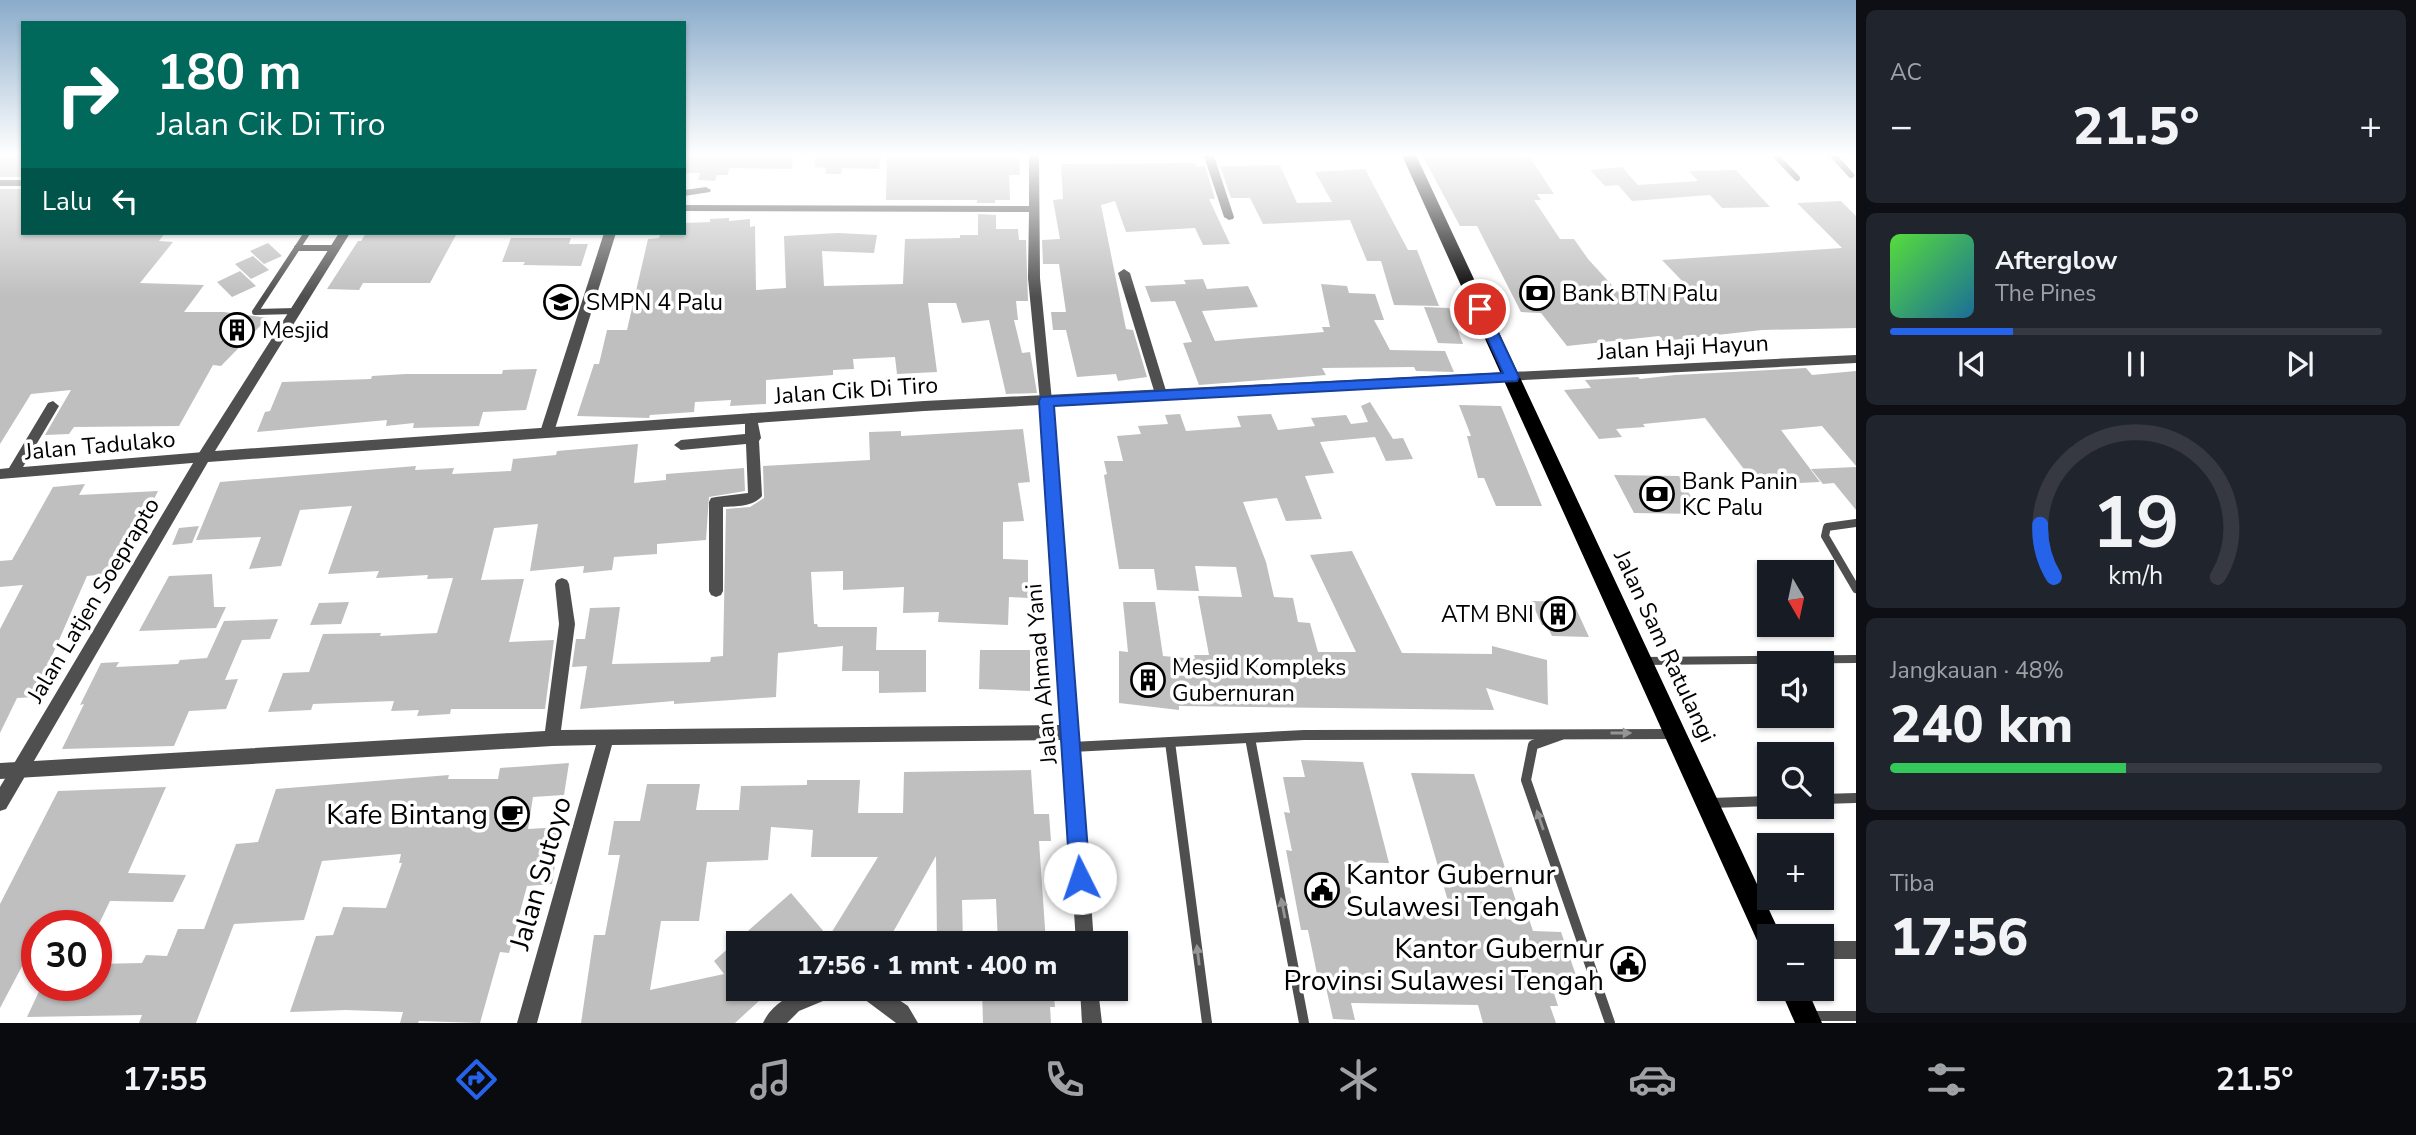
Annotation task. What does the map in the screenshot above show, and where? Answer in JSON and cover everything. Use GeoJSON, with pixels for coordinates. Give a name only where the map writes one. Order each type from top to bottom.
{"type":"FeatureCollection","features":[{"type":"Feature","properties":{"kind":"highway","name":"Jalan Sam Ratulangi"},"geometry":{"type":"LineString","coordinates":[[1430,201],[1763,924]]}},
{"type":"Feature","properties":{"kind":"highway"},"geometry":{"type":"LineString","coordinates":[[1798,1001],[1807,1020]]}},
{"type":"Feature","properties":{"kind":"street","name":"Jalan Ahmad Yani"},"geometry":{"type":"LineString","coordinates":[[1032,201],[1034,278],[1046,401],[1084,931]]}},
{"type":"Feature","properties":{"kind":"street"},"geometry":{"type":"LineString","coordinates":[[1223,201],[1229,218]]}},
{"type":"Feature","properties":{"kind":"street"},"geometry":{"type":"LineString","coordinates":[[686,208],[1032,209]]}},
{"type":"Feature","properties":{"kind":"street","name":"Jalan Latjen Soeprapto"},"geometry":{"type":"LineString","coordinates":[[0,803],[204,457],[343,235]]}},
{"type":"Feature","properties":{"kind":"street"},"geometry":{"type":"LineString","coordinates":[[547,432],[609,235]]}},
{"type":"Feature","properties":{"kind":"street"},"geometry":{"type":"LineString","coordinates":[[1124,273],[1161,394]]}},
{"type":"Feature","properties":{"kind":"street","name":"Jalan Haji Hayun"},"geometry":{"type":"LineString","coordinates":[[1512,377],[1856,359]]}},
{"type":"Feature","properties":{"kind":"street","name":"Jalan Cik Di Tiro"},"geometry":{"type":"LineString","coordinates":[[204,457],[751,418],[1512,377]]}},
{"type":"Feature","properties":{"kind":"street"},"geometry":{"type":"LineString","coordinates":[[6,474],[53,406]]}},
{"type":"Feature","properties":{"kind":"street"},"geometry":{"type":"LineString","coordinates":[[716,591],[716,502],[750,499],[755,496],[751,418]]}},
{"type":"Feature","properties":{"kind":"street"},"geometry":{"type":"LineString","coordinates":[[681,445],[754,438]]}},
{"type":"Feature","properties":{"kind":"street","name":"Jalan Tadulako"},"geometry":{"type":"LineString","coordinates":[[6,474],[204,457]]}},
{"type":"Feature","properties":{"kind":"street"},"geometry":{"type":"LineString","coordinates":[[552,738],[567,624],[562,583]]}},
{"type":"Feature","properties":{"kind":"street","name":"Jalan Sutoyo"},"geometry":{"type":"LineString","coordinates":[[527,1023],[606,737]]}},
{"type":"Feature","properties":{"kind":"street"},"geometry":{"type":"LineString","coordinates":[[0,771],[552,738],[1072,739]]}},
{"type":"Feature","properties":{"kind":"street"},"geometry":{"type":"LineString","coordinates":[[1834,950],[1856,950]]}},
{"type":"Feature","properties":{"kind":"street"},"geometry":{"type":"LineString","coordinates":[[773,1023],[792,1004],[799,1001]]}},
{"type":"Feature","properties":{"kind":"street"},"geometry":{"type":"LineString","coordinates":[[884,1001],[901,1013],[908,1023]]}},
{"type":"Feature","properties":{"kind":"street"},"geometry":{"type":"LineString","coordinates":[[1090,1001],[1092,1023]]}},
{"type":"Feature","properties":{"kind":"lane"},"geometry":{"type":"LineString","coordinates":[[296,311],[255,312],[306,235]]}},
{"type":"Feature","properties":{"kind":"lane"},"geometry":{"type":"LineString","coordinates":[[297,248],[335,248]]}},
{"type":"Feature","properties":{"kind":"lane"},"geometry":{"type":"LineString","coordinates":[[1856,523],[1827,527],[1825,536],[1856,589]]}},
{"type":"Feature","properties":{"kind":"lane"},"geometry":{"type":"LineString","coordinates":[[1640,661],[1856,659]]}},
{"type":"Feature","properties":{"kind":"lane"},"geometry":{"type":"LineString","coordinates":[[1566,733],[1533,745],[1526,780],[1610,1023]]}},
{"type":"Feature","properties":{"kind":"lane"},"geometry":{"type":"LineString","coordinates":[[1072,739],[1170,742],[1250,738],[1675,734]]}},
{"type":"Feature","properties":{"kind":"lane"},"geometry":{"type":"LineString","coordinates":[[1250,738],[1304,1023]]}},
{"type":"Feature","properties":{"kind":"lane"},"geometry":{"type":"LineString","coordinates":[[1170,742],[1206,1023]]}},
{"type":"Feature","properties":{"kind":"lane"},"geometry":{"type":"LineString","coordinates":[[1834,799],[1856,798]]}},
{"type":"Feature","properties":{"kind":"lane"},"geometry":{"type":"LineString","coordinates":[[1708,803],[1757,801]]}},
{"type":"Feature","properties":{"kind":"lane"},"geometry":{"type":"LineString","coordinates":[[1807,1020],[1856,1016]]}},
{"type":"Feature","properties":{"kind":"building"},"geometry":{"type":"Polygon","coordinates":[[[0,201],[21,201],[21,235],[164,235],[159,241],[173,242],[140,283],[204,285],[184,312],[224,312],[268,318],[221,366],[213,365],[179,426],[74,427],[69,434],[45,435],[71,390],[31,394],[0,444],[0,201]]]}},
{"type":"Feature","properties":{"kind":"building"},"geometry":{"type":"Polygon","coordinates":[[[977,201],[995,201],[995,203],[977,203],[977,201]]]}},
{"type":"Feature","properties":{"kind":"building"},"geometry":{"type":"Polygon","coordinates":[[[1053,201],[1210,201],[1230,244],[1203,245],[1195,228],[1126,232],[1115,201],[1101,205],[1126,329],[1133,330],[1147,377],[1118,381],[1116,374],[1077,377],[1066,330],[1053,330],[1051,312],[1066,312],[1059,264],[1043,264],[1042,240],[1060,239],[1053,201]]]}},
{"type":"Feature","properties":{"kind":"building"},"geometry":{"type":"Polygon","coordinates":[[[1251,201],[1296,201],[1297,203],[1382,201],[1408,250],[1417,250],[1439,306],[1394,305],[1381,261],[1367,261],[1350,220],[1263,224],[1251,201]]]}},
{"type":"Feature","properties":{"kind":"building"},"geometry":{"type":"Polygon","coordinates":[[[1447,201],[1534,201],[1560,239],[1574,239],[1620,294],[1686,285],[1662,260],[1842,248],[1797,203],[1841,201],[1856,216],[1856,328],[1762,330],[1663,341],[1659,336],[1567,346],[1541,313],[1521,312],[1477,226],[1460,226],[1447,201]]]}},
{"type":"Feature","properties":{"kind":"building"},"geometry":{"type":"Polygon","coordinates":[[[1715,201],[1764,201],[1770,207],[1722,208],[1715,201]]]}},
{"type":"Feature","properties":{"kind":"building"},"geometry":{"type":"Polygon","coordinates":[[[978,214],[996,215],[996,229],[1018,229],[1019,240],[1026,240],[1028,301],[1016,301],[1018,320],[1014,320],[1022,353],[1030,352],[1037,393],[1006,394],[989,320],[962,323],[956,303],[928,303],[937,372],[897,374],[895,357],[853,359],[854,369],[833,370],[833,375],[766,380],[766,404],[730,406],[731,400],[695,402],[694,412],[650,415],[649,418],[577,416],[594,364],[599,364],[607,330],[627,330],[648,239],[659,238],[660,235],[686,235],[686,223],[710,222],[710,219],[750,219],[750,227],[755,226],[756,290],[786,288],[784,236],[838,233],[877,235],[874,253],[822,251],[824,286],[903,284],[905,239],[978,235],[978,214]]]}},
{"type":"Feature","properties":{"kind":"building"},"geometry":{"type":"Polygon","coordinates":[[[365,235],[456,235],[430,283],[363,283],[359,290],[327,289],[358,241],[365,235]]]}},
{"type":"Feature","properties":{"kind":"building"},"geometry":{"type":"Polygon","coordinates":[[[511,238],[571,238],[569,244],[588,244],[581,266],[523,265],[525,262],[502,262],[511,238]]]}},
{"type":"Feature","properties":{"kind":"building"},"geometry":{"type":"Polygon","coordinates":[[[268,243],[282,256],[264,264],[250,251],[268,243]]]}},
{"type":"Feature","properties":{"kind":"building"},"geometry":{"type":"Polygon","coordinates":[[[253,256],[269,270],[251,279],[235,264],[253,256]]]}},
{"type":"Feature","properties":{"kind":"building"},"geometry":{"type":"Polygon","coordinates":[[[240,271],[256,286],[232,297],[217,282],[240,271]]]}},
{"type":"Feature","properties":{"kind":"building"},"geometry":{"type":"Polygon","coordinates":[[[1203,279],[1207,289],[1248,286],[1258,307],[1202,311],[1215,341],[1324,332],[1322,327],[1330,327],[1321,284],[1347,286],[1349,293],[1375,294],[1384,320],[1374,320],[1390,350],[1445,351],[1454,372],[1416,371],[1414,367],[1322,368],[1326,375],[1199,385],[1183,343],[1192,342],[1175,301],[1151,302],[1145,286],[1186,284],[1184,280],[1203,279]]]}},
{"type":"Feature","properties":{"kind":"building"},"geometry":{"type":"Polygon","coordinates":[[[1424,307],[1449,308],[1463,344],[1438,343],[1424,307]]]}},
{"type":"Feature","properties":{"kind":"building"},"geometry":{"type":"Polygon","coordinates":[[[1806,368],[1812,375],[1856,371],[1856,466],[1822,426],[1781,430],[1820,482],[1756,485],[1705,418],[1616,429],[1622,437],[1599,439],[1564,390],[1591,388],[1585,380],[1806,368]]]}},
{"type":"Feature","properties":{"kind":"building"},"geometry":{"type":"Polygon","coordinates":[[[537,369],[526,410],[483,412],[479,426],[413,428],[414,423],[386,426],[387,420],[257,432],[265,412],[270,411],[282,382],[371,379],[372,376],[406,374],[502,374],[503,370],[537,369]]]}},
{"type":"Feature","properties":{"kind":"building"},"geometry":{"type":"Polygon","coordinates":[[[1370,402],[1393,439],[1403,438],[1413,459],[1386,461],[1375,437],[1320,442],[1334,473],[1305,476],[1322,519],[1286,521],[1277,498],[1243,502],[1266,562],[1274,597],[1293,598],[1298,622],[1310,623],[1318,652],[1356,652],[1310,555],[1352,551],[1402,653],[1492,654],[1492,646],[1547,660],[1548,705],[1486,688],[1494,710],[1179,706],[1179,710],[1119,703],[1119,651],[1128,652],[1123,602],[1155,602],[1163,656],[1195,659],[1194,655],[1209,655],[1198,596],[1242,597],[1236,567],[1195,566],[1199,591],[1157,590],[1154,569],[1119,569],[1104,475],[1107,474],[1104,461],[1123,461],[1117,436],[1141,434],[1138,426],[1168,424],[1165,415],[1180,414],[1186,431],[1241,427],[1237,416],[1271,414],[1278,430],[1315,426],[1311,418],[1346,415],[1351,424],[1368,422],[1361,406],[1370,402]]]}},
{"type":"Feature","properties":{"kind":"building"},"geometry":{"type":"Polygon","coordinates":[[[1459,405],[1501,406],[1542,506],[1496,506],[1484,478],[1478,478],[1467,436],[1471,436],[1459,405]]]}},
{"type":"Feature","properties":{"kind":"building"},"geometry":{"type":"Polygon","coordinates":[[[1023,429],[1030,482],[1018,483],[1024,521],[1003,522],[1003,559],[1028,560],[1028,598],[1009,597],[1008,625],[938,622],[939,612],[903,613],[904,587],[843,590],[843,571],[811,572],[814,624],[818,627],[877,627],[876,650],[926,650],[926,692],[879,693],[879,671],[842,671],[843,646],[778,653],[776,697],[674,704],[674,701],[580,709],[587,666],[572,667],[576,639],[585,639],[590,608],[620,607],[612,664],[710,662],[711,657],[723,656],[726,509],[750,507],[764,498],[763,466],[870,460],[869,432],[901,431],[901,436],[1023,429]]]}},
{"type":"Feature","properties":{"kind":"building"},"geometry":{"type":"Polygon","coordinates":[[[638,444],[634,483],[666,480],[666,474],[744,468],[745,491],[709,497],[706,540],[657,544],[657,554],[614,557],[612,570],[583,573],[584,566],[530,571],[538,524],[494,528],[481,580],[524,579],[509,642],[554,640],[545,709],[451,709],[450,714],[417,716],[419,710],[391,711],[394,701],[313,704],[311,710],[268,712],[283,673],[309,672],[323,634],[381,633],[380,636],[437,633],[453,578],[427,579],[428,575],[376,578],[379,571],[328,574],[352,506],[300,510],[281,566],[249,569],[261,537],[196,540],[220,482],[416,466],[415,470],[454,468],[452,474],[511,471],[513,459],[556,455],[557,451],[638,444]]]}},
{"type":"Feature","properties":{"kind":"building"},"geometry":{"type":"Polygon","coordinates":[[[1856,467],[1856,510],[1834,483],[1823,484],[1811,469],[1856,467]]]}},
{"type":"Feature","properties":{"kind":"building","name":"Bank Panin KC Palu"},"geometry":{"type":"Polygon","coordinates":[[[1614,475],[1679,476],[1701,514],[1634,513],[1614,475]]]}},
{"type":"Feature","properties":{"kind":"building"},"geometry":{"type":"Polygon","coordinates":[[[85,484],[79,495],[158,491],[135,538],[123,538],[107,574],[87,576],[34,697],[17,698],[0,733],[0,629],[23,585],[0,587],[0,561],[12,560],[53,487],[85,484]]]}},
{"type":"Feature","properties":{"kind":"building"},"geometry":{"type":"Polygon","coordinates":[[[199,526],[192,543],[172,545],[179,528],[199,526]]]}},
{"type":"Feature","properties":{"kind":"building"},"geometry":{"type":"Polygon","coordinates":[[[212,574],[214,607],[226,607],[216,628],[139,631],[169,576],[212,574]]]}},
{"type":"Feature","properties":{"kind":"building","name":"ATM BNI"},"geometry":{"type":"Polygon","coordinates":[[[1531,601],[1573,602],[1589,637],[1552,636],[1547,626],[1542,625],[1531,601]]]}},
{"type":"Feature","properties":{"kind":"building"},"geometry":{"type":"Polygon","coordinates":[[[349,602],[341,624],[310,625],[319,603],[349,602]]]}},
{"type":"Feature","properties":{"kind":"building"},"geometry":{"type":"Polygon","coordinates":[[[278,619],[270,639],[242,640],[225,680],[238,679],[226,709],[189,711],[174,746],[62,749],[101,663],[119,662],[116,667],[178,664],[180,660],[207,658],[224,621],[278,619]]]}},
{"type":"Feature","properties":{"kind":"building"},"geometry":{"type":"Polygon","coordinates":[[[980,650],[1030,650],[1030,691],[979,689],[980,650]]]}},
{"type":"Feature","properties":{"kind":"building"},"geometry":{"type":"Polygon","coordinates":[[[1301,760],[1363,762],[1389,863],[1344,862],[1356,913],[1452,915],[1411,773],[1474,774],[1521,916],[1528,916],[1533,931],[1561,932],[1581,990],[1553,990],[1558,1006],[1550,1006],[1556,1023],[1483,1023],[1478,1005],[1351,1003],[1355,1020],[1333,1019],[1323,974],[1317,974],[1308,930],[1301,930],[1286,850],[1292,851],[1284,812],[1290,813],[1283,777],[1305,777],[1301,760]]]}},
{"type":"Feature","properties":{"kind":"building"},"geometry":{"type":"Polygon","coordinates":[[[569,763],[564,795],[533,797],[528,829],[561,827],[552,884],[527,886],[509,953],[500,952],[480,1023],[400,1023],[403,1012],[290,1012],[316,936],[333,935],[343,907],[386,908],[402,863],[399,863],[401,854],[322,861],[304,920],[234,924],[196,1023],[139,1023],[142,1015],[27,1017],[34,1001],[112,1001],[112,964],[142,963],[146,955],[167,956],[178,929],[204,929],[236,844],[258,842],[276,789],[449,775],[448,779],[498,779],[500,768],[569,763]]]}},
{"type":"Feature","properties":{"kind":"building"},"geometry":{"type":"Polygon","coordinates":[[[1031,770],[1034,814],[1049,814],[1051,841],[1039,841],[1045,931],[997,931],[996,899],[962,900],[963,931],[937,931],[936,856],[894,931],[832,931],[878,857],[811,857],[813,830],[771,827],[768,860],[707,862],[699,921],[661,921],[650,990],[724,974],[714,961],[726,950],[726,1001],[759,1001],[735,1023],[581,1023],[594,935],[605,935],[620,855],[608,855],[614,821],[640,821],[647,784],[700,784],[696,810],[739,810],[741,786],[807,785],[807,780],[860,780],[858,813],[903,813],[904,772],[1031,770]]]}},
{"type":"Feature","properties":{"kind":"building"},"geometry":{"type":"Polygon","coordinates":[[[166,787],[128,873],[186,875],[173,902],[110,901],[106,910],[21,910],[21,968],[0,1008],[0,904],[58,791],[166,787]]]}},
{"type":"Feature","properties":{"kind":"building"},"geometry":{"type":"Polygon","coordinates":[[[791,893],[823,931],[748,931],[791,893]]]}},
{"type":"Feature","properties":{"kind":"building"},"geometry":{"type":"Polygon","coordinates":[[[982,1001],[1054,1001],[1055,1007],[1050,1007],[1051,1023],[983,1023],[982,1001]]]}},
{"type":"Feature","properties":{"kind":"place","name":"Bank BTN Palu"},"geometry":{"type":"Point","coordinates":[1537,293]}},
{"type":"Feature","properties":{"kind":"place","name":"SMPN 4 Palu"},"geometry":{"type":"Point","coordinates":[561,302]}},
{"type":"Feature","properties":{"kind":"place","name":"Mesjid"},"geometry":{"type":"Point","coordinates":[237,330]}},
{"type":"Feature","properties":{"kind":"place","name":"Bank Panin KC Palu"},"geometry":{"type":"Point","coordinates":[1657,494]}},
{"type":"Feature","properties":{"kind":"place","name":"ATM BNI"},"geometry":{"type":"Point","coordinates":[1558,614]}},
{"type":"Feature","properties":{"kind":"place","name":"Mesjid Kompleks Gubernuran"},"geometry":{"type":"Point","coordinates":[1148,680]}},
{"type":"Feature","properties":{"kind":"place","name":"Kafe Bintang"},"geometry":{"type":"Point","coordinates":[512,814]}},
{"type":"Feature","properties":{"kind":"place","name":"Kantor Gubernur Sulawesi Tengah"},"geometry":{"type":"Point","coordinates":[1322,890]}},
{"type":"Feature","properties":{"kind":"place","name":"Kantor Gubernur Provinsi Sulawesi Tengah"},"geometry":{"type":"Point","coordinates":[1628,964]}},
{"type":"Feature","properties":{"kind":"route"},"geometry":{"type":"LineString","coordinates":[[1080,878],[1046,401],[1512,377],[1480,309]]}}]}
